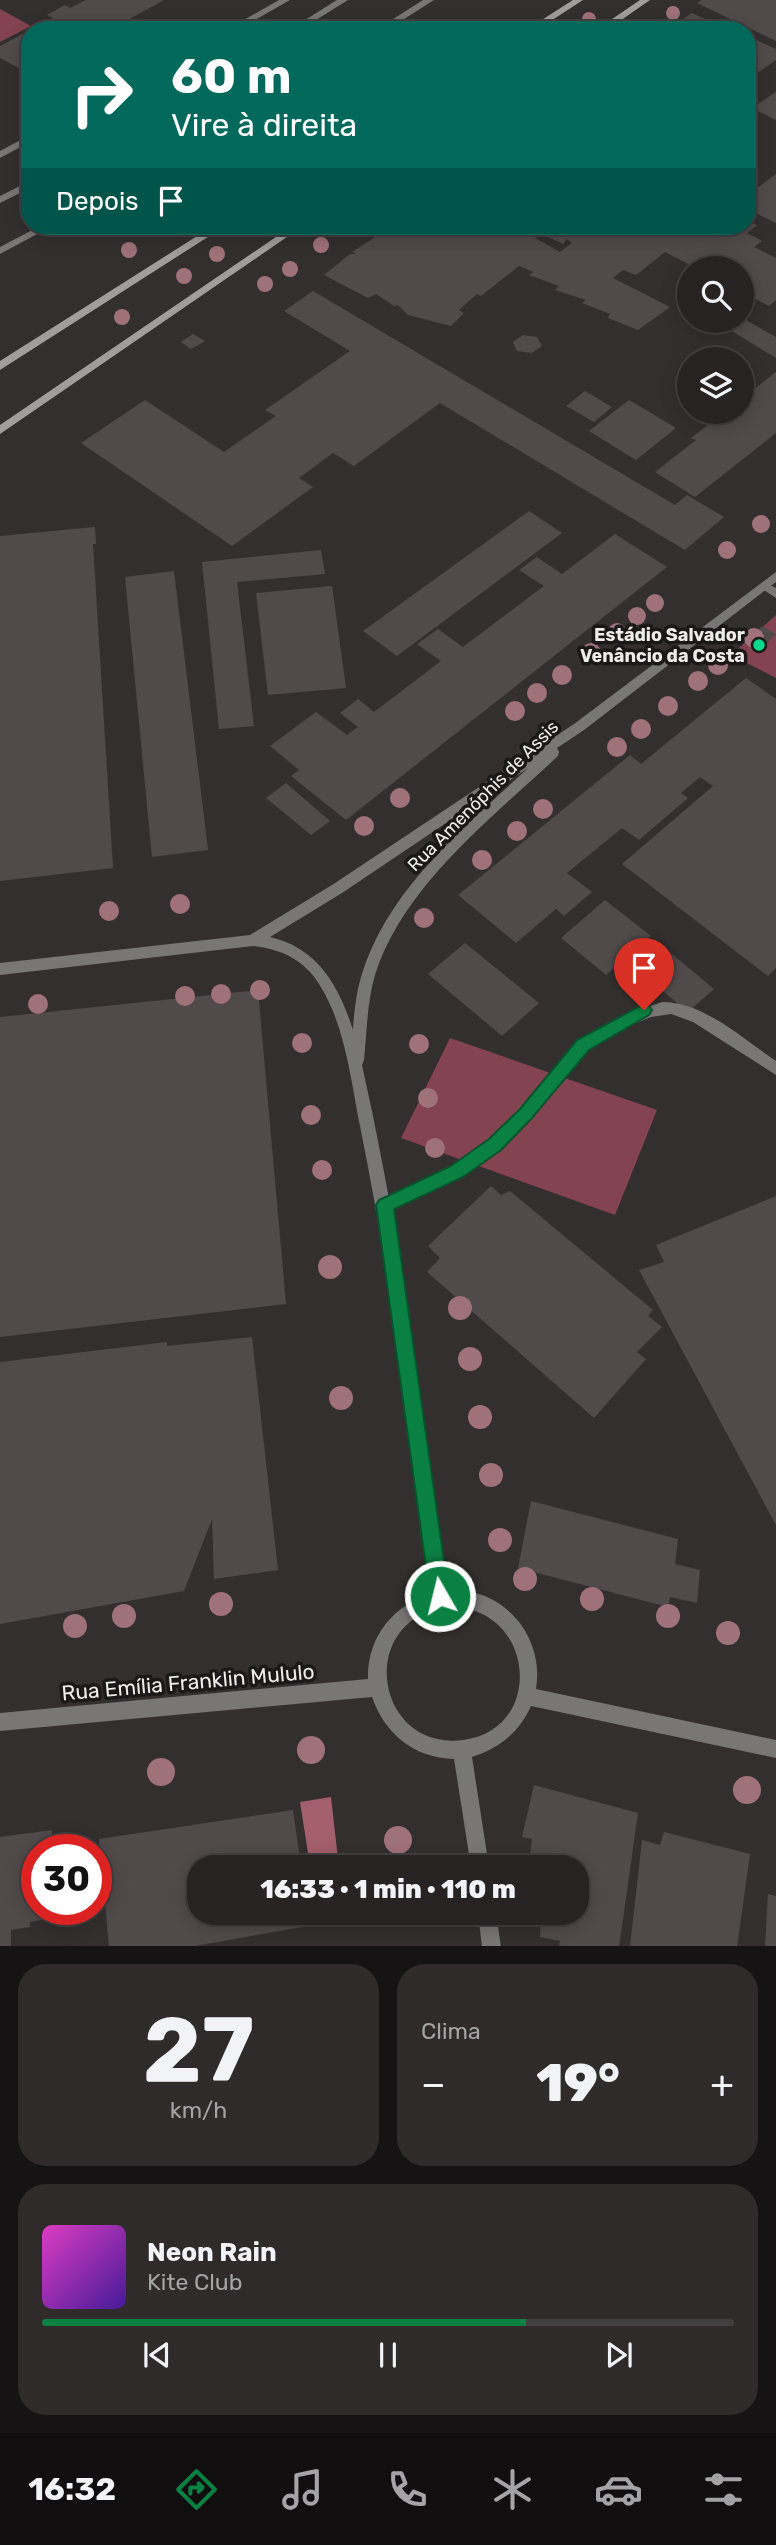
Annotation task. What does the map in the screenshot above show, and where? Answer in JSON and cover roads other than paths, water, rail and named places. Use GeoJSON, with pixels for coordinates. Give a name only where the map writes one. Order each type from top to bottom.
{"type":"FeatureCollection","features":[{"type":"Feature","properties":{"kind":"main road"},"geometry":{"type":"LineString","coordinates":[[614,21],[646,0]]}},
{"type":"Feature","properties":{"kind":"main road"},"geometry":{"type":"LineString","coordinates":[[543,21],[573,1]]}},
{"type":"Feature","properties":{"kind":"main road"},"geometry":{"type":"LineString","coordinates":[[0,366],[203,235]]}},
{"type":"Feature","properties":{"kind":"main road"},"geometry":{"type":"LineString","coordinates":[[0,430],[285,235]]}},
{"type":"Feature","properties":{"kind":"street"},"geometry":{"type":"LineString","coordinates":[[247,21],[286,0]]}},
{"type":"Feature","properties":{"kind":"street"},"geometry":{"type":"LineString","coordinates":[[308,21],[343,0]]}},
{"type":"Feature","properties":{"kind":"street"},"geometry":{"type":"LineString","coordinates":[[395,21],[429,0]]}},
{"type":"Feature","properties":{"kind":"street"},"geometry":{"type":"LineString","coordinates":[[0,155],[21,143]]}},
{"type":"Feature","properties":{"kind":"street"},"geometry":{"type":"LineString","coordinates":[[0,200],[21,189]]}},
{"type":"Feature","properties":{"kind":"street"},"geometry":{"type":"LineString","coordinates":[[0,251],[30,235]]}},
{"type":"Feature","properties":{"kind":"street","name":"Rua Amenóphis de Assis"},"geometry":{"type":"LineString","coordinates":[[253,940],[328,895],[579,727],[776,576]]}},
{"type":"Feature","properties":{"kind":"street"},"geometry":{"type":"LineString","coordinates":[[764,586],[776,594]]}},
{"type":"Feature","properties":{"kind":"street","name":"Rua Amenóphis de Assis"},"geometry":{"type":"LineString","coordinates":[[355,1072],[368,975],[394,918],[440,860],[579,727]]}},
{"type":"Feature","properties":{"kind":"street","name":"Rua Amenóphis de Assis"},"geometry":{"type":"LineString","coordinates":[[0,968],[253,940],[272,941],[289,947],[321,975],[338,1007],[355,1072]]}},
{"type":"Feature","properties":{"kind":"street"},"geometry":{"type":"LineString","coordinates":[[385,1205],[457,1171],[495,1144],[526,1114],[583,1045],[644,1010],[668,1007],[694,1016],[776,1069]]}},
{"type":"Feature","properties":{"kind":"street"},"geometry":{"type":"LineString","coordinates":[[355,1072],[385,1205],[440,1596]]}},
{"type":"Feature","properties":{"kind":"street"},"geometry":{"type":"LineString","coordinates":[[440,1596],[471,1598],[494,1609],[513,1627],[528,1668],[525,1696],[519,1713],[502,1734],[487,1745],[462,1752],[442,1752],[416,1742],[389,1713],[380,1687],[379,1659],[388,1633],[404,1613],[440,1596]]}},
{"type":"Feature","properties":{"kind":"street","name":"Rua Emília Franklin Mululo"},"geometry":{"type":"LineString","coordinates":[[0,1722],[380,1687]]}},
{"type":"Feature","properties":{"kind":"street"},"geometry":{"type":"LineString","coordinates":[[525,1696],[776,1749]]}},
{"type":"Feature","properties":{"kind":"street"},"geometry":{"type":"LineString","coordinates":[[462,1752],[478,1855]]}},
{"type":"Feature","properties":{"kind":"street"},"geometry":{"type":"LineString","coordinates":[[489,1925],[492,1946]]}},
{"type":"Feature","properties":{"kind":"place","name":"Estádio Salvador Venâncio da Costa"},"geometry":{"type":"Point","coordinates":[759,645]}}]}
